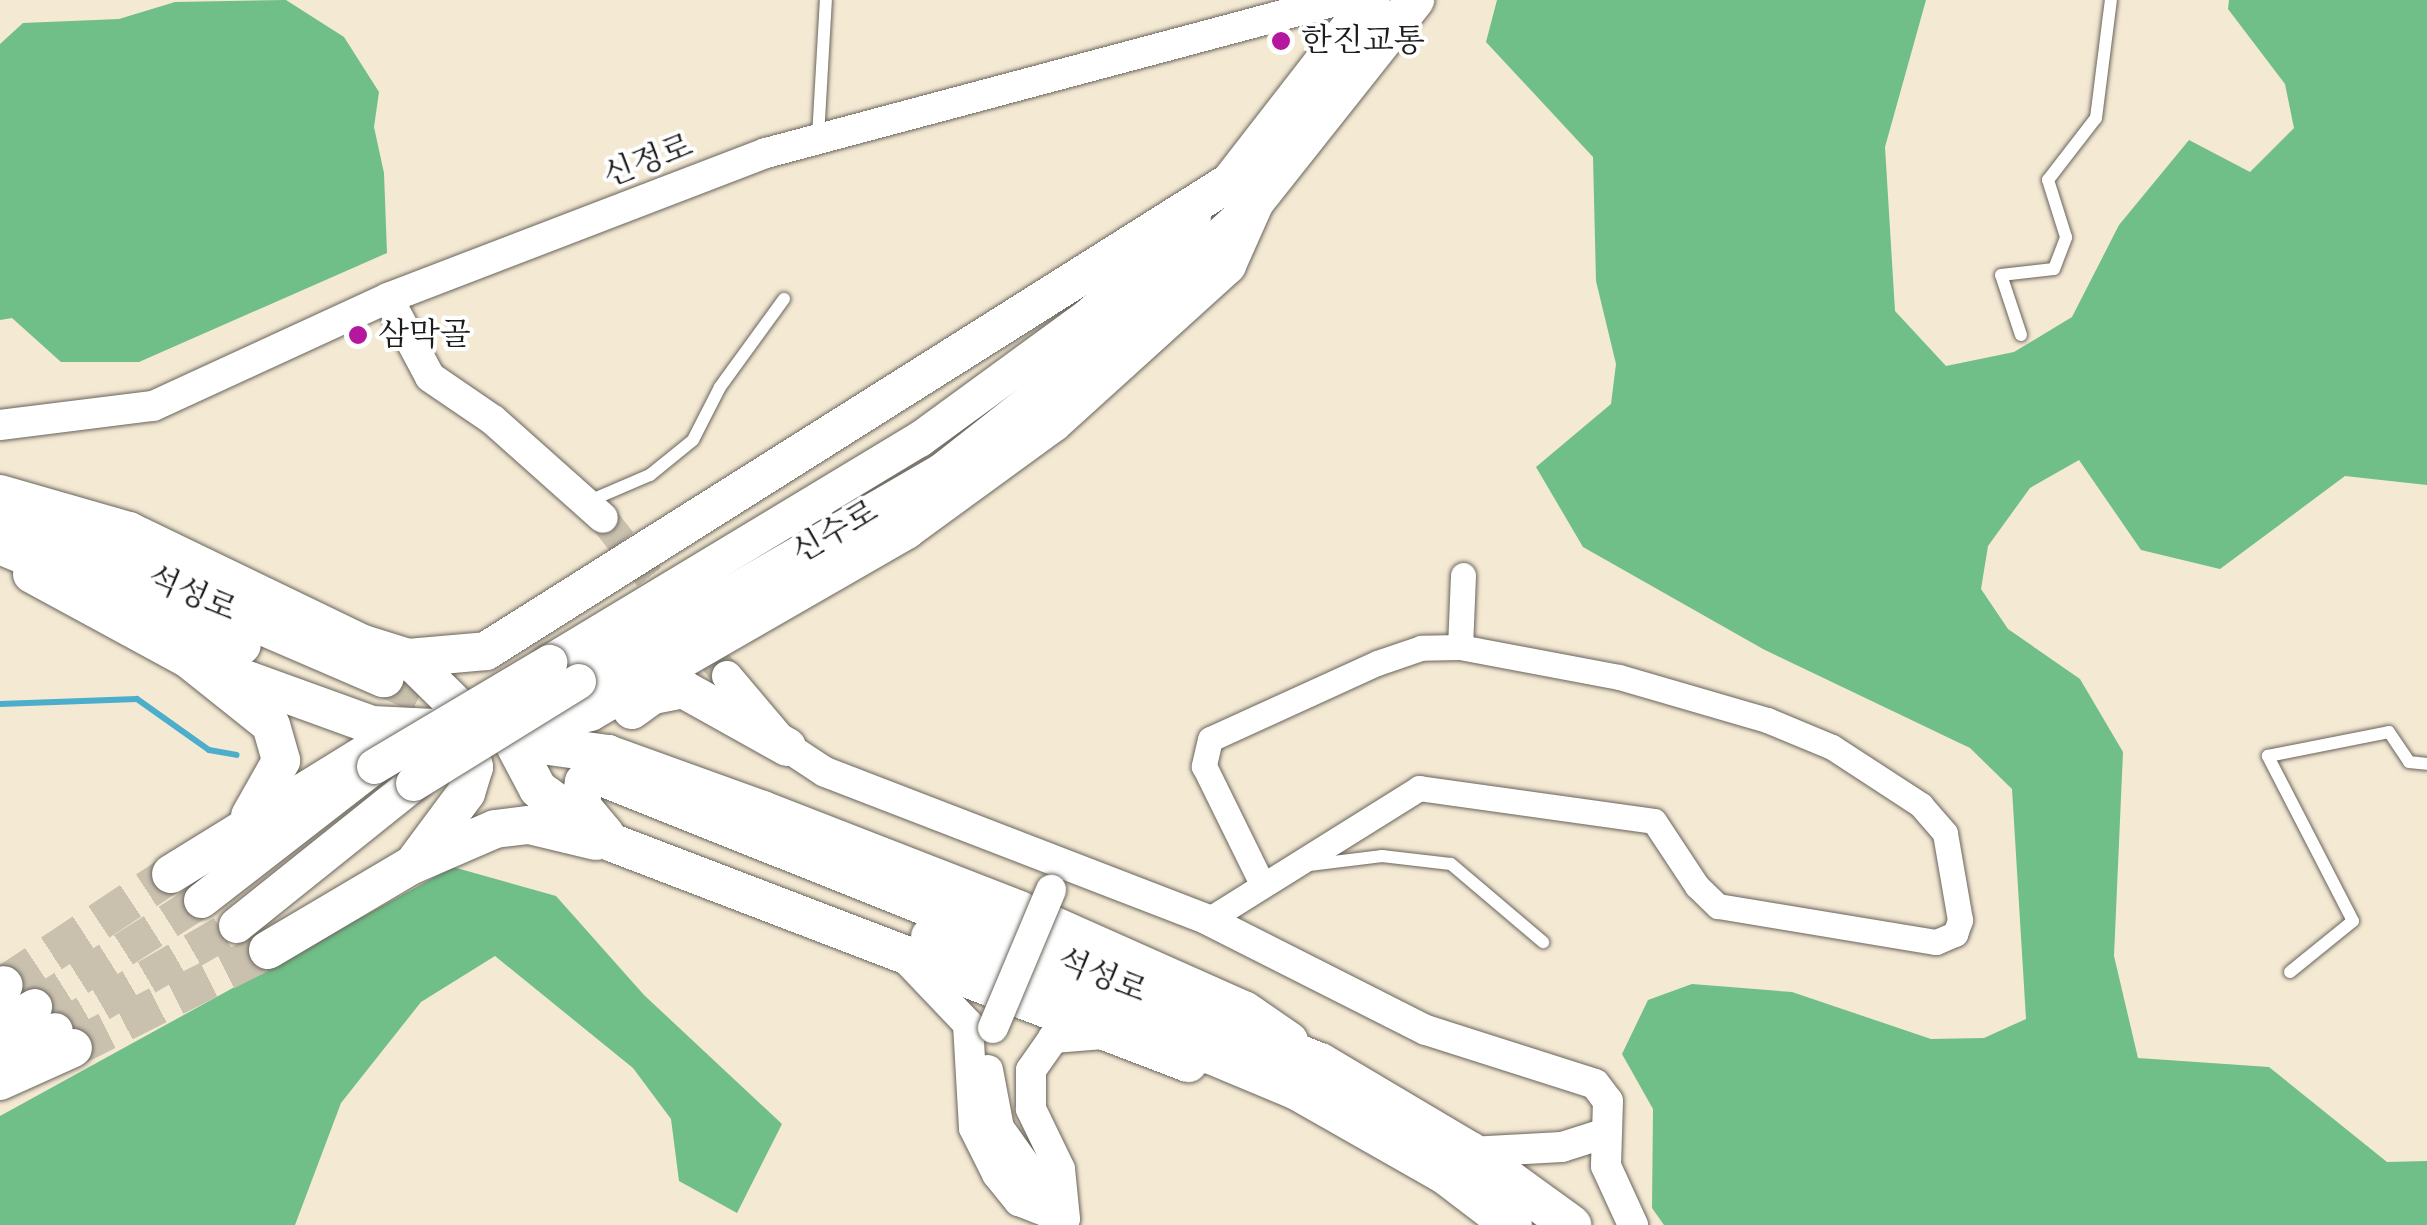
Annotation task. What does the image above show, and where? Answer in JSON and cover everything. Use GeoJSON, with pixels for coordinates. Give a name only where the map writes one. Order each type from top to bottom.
{"type":"FeatureCollection","features":[{"type":"Feature","properties":{"kind":"highway","name":"석성로"},"geometry":{"type":"LineString","coordinates":[[0,512],[381,681]]}},
{"type":"Feature","properties":{"kind":"highway","name":"석성로"},"geometry":{"type":"LineString","coordinates":[[0,544],[381,681]]}},
{"type":"Feature","properties":{"kind":"highway","name":"석성로"},"geometry":{"type":"LineString","coordinates":[[605,777],[1308,1076],[1470,1152],[1571,1225]]}},
{"type":"Feature","properties":{"kind":"highway","name":"석성로"},"geometry":{"type":"LineString","coordinates":[[1308,1076],[1512,1225]]}},
{"type":"Feature","properties":{"kind":"main road","name":"신수로"},"geometry":{"type":"LineString","coordinates":[[1242,192],[1323,56],[1371,0]]}},
{"type":"Feature","properties":{"kind":"main road","name":"신수로"},"geometry":{"type":"LineString","coordinates":[[236,925],[412,783],[563,672],[920,439],[1089,315],[1242,192],[1367,60],[1415,0]]}},
{"type":"Feature","properties":{"kind":"main road"},"geometry":{"type":"LineString","coordinates":[[381,681],[512,640],[1242,192]]}},
{"type":"Feature","properties":{"kind":"main road"},"geometry":{"type":"LineString","coordinates":[[171,874],[374,749],[467,736],[510,737],[590,712],[666,664],[906,530],[1014,456],[1227,266],[1242,192]]}},
{"type":"Feature","properties":{"kind":"main road"},"geometry":{"type":"LineString","coordinates":[[0,494],[129,531],[467,736]]}},
{"type":"Feature","properties":{"kind":"main road"},"geometry":{"type":"LineString","coordinates":[[0,555],[187,658],[271,726],[281,762],[264,798],[233,838]]}},
{"type":"Feature","properties":{"kind":"main road"},"geometry":{"type":"LineString","coordinates":[[512,640],[498,659],[494,683],[510,737],[538,788],[613,843]]}},
{"type":"Feature","properties":{"kind":"main road"},"geometry":{"type":"LineString","coordinates":[[187,658],[381,681],[460,709],[474,767],[466,793],[412,865]]}},
{"type":"Feature","properties":{"kind":"main road"},"geometry":{"type":"LineString","coordinates":[[661,770],[630,732],[630,711],[666,664]]}},
{"type":"Feature","properties":{"kind":"main road","name":"신수로"},"geometry":{"type":"LineString","coordinates":[[201,900],[374,766],[563,672]]}},
{"type":"Feature","properties":{"kind":"main road"},"geometry":{"type":"LineString","coordinates":[[630,711],[653,694],[683,689],[787,748]]}},
{"type":"Feature","properties":{"kind":"main road"},"geometry":{"type":"LineString","coordinates":[[510,737],[605,777]]}},
{"type":"Feature","properties":{"kind":"main road"},"geometry":{"type":"LineString","coordinates":[[613,843],[581,805],[584,782],[661,770],[1019,910],[1244,1010],[1308,1076]]}},
{"type":"Feature","properties":{"kind":"main road"},"geometry":{"type":"LineString","coordinates":[[268,950],[412,865],[512,825],[613,843],[908,961],[1205,1070],[1308,1076]]}},
{"type":"Feature","properties":{"kind":"main road"},"geometry":{"type":"LineString","coordinates":[[0,1025],[33,1011]]}},
{"type":"Feature","properties":{"kind":"main road"},"geometry":{"type":"LineString","coordinates":[[0,1057],[33,1011]]}},
{"type":"Feature","properties":{"kind":"main road"},"geometry":{"type":"LineString","coordinates":[[0,1081],[33,1011]]}},
{"type":"Feature","properties":{"kind":"street","name":"신정로"},"geometry":{"type":"LineString","coordinates":[[0,424],[152,406],[388,298],[818,139],[1339,0]]}},
{"type":"Feature","properties":{"kind":"street"},"geometry":{"type":"LineString","coordinates":[[388,298],[430,377],[493,420],[595,510]]}},
{"type":"Feature","properties":{"kind":"street"},"geometry":{"type":"LineString","coordinates":[[1460,647],[1463,575]]}},
{"type":"Feature","properties":{"kind":"street"},"geometry":{"type":"LineString","coordinates":[[1208,920],[1405,793],[1453,790],[1654,821],[1697,886],[1718,906],[1936,942],[1955,934],[1957,884],[1945,833],[1921,805],[1832,747],[1767,720],[1618,676],[1460,647],[1421,648],[1377,663],[1210,740],[1204,766],[1262,884]]}},
{"type":"Feature","properties":{"kind":"street"},"geometry":{"type":"LineString","coordinates":[[728,676],[787,748],[858,785],[1062,860],[1208,920],[1426,1030],[1575,1073],[1608,1101],[1603,1134],[1614,1195],[1632,1225]]}},
{"type":"Feature","properties":{"kind":"street"},"geometry":{"type":"LineString","coordinates":[[1062,860],[994,1028],[989,1097],[999,1128],[1069,1222]]}},
{"type":"Feature","properties":{"kind":"street"},"geometry":{"type":"LineString","coordinates":[[908,961],[968,1024],[974,1128],[997,1174],[1019,1200],[1069,1222]]}},
{"type":"Feature","properties":{"kind":"street"},"geometry":{"type":"LineString","coordinates":[[1069,1222],[1060,1169],[1031,1109],[1031,1070],[1053,1038],[1109,1035]]}},
{"type":"Feature","properties":{"kind":"street"},"geometry":{"type":"LineString","coordinates":[[1470,1152],[1562,1147],[1603,1134]]}},
{"type":"Feature","properties":{"kind":"lane"},"geometry":{"type":"LineString","coordinates":[[818,139],[826,0]]}},
{"type":"Feature","properties":{"kind":"lane"},"geometry":{"type":"LineString","coordinates":[[2021,335],[2001,276],[2054,270],[2066,237],[2048,180],[2096,118],[2111,0]]}},
{"type":"Feature","properties":{"kind":"lane"},"geometry":{"type":"LineString","coordinates":[[595,510],[693,440],[720,387],[784,300]]}},
{"type":"Feature","properties":{"kind":"lane"},"geometry":{"type":"LineString","coordinates":[[2290,972],[2353,921],[2268,756],[2389,732],[2409,762],[2427,764]]}},
{"type":"Feature","properties":{"kind":"lane"},"geometry":{"type":"LineString","coordinates":[[1290,867],[1382,856],[1451,864],[1543,942]]}},
{"type":"Feature","properties":{"kind":"green space"},"geometry":{"type":"Polygon","coordinates":[[[286,0],[344,37],[379,92],[374,127],[384,173],[387,253],[139,362],[61,362],[12,318],[0,320],[0,44],[23,23],[119,19],[175,2],[286,0]]]}},
{"type":"Feature","properties":{"kind":"green space"},"geometry":{"type":"Polygon","coordinates":[[[1497,0],[1926,0],[1885,147],[1895,311],[1946,366],[2014,352],[2072,317],[2119,225],[2189,140],[2250,172],[2294,128],[2285,84],[2228,9],[2229,0],[2427,0],[2427,485],[2345,476],[2220,569],[2141,550],[2079,460],[2030,488],[1988,546],[1981,589],[2008,629],[2080,679],[2123,752],[2114,956],[2138,1058],[2269,1067],[2387,1162],[2427,1161],[2427,1225],[1664,1225],[1652,1208],[1653,1109],[1622,1054],[1648,1000],[1692,984],[1792,992],[1931,1039],[1984,1038],[2026,1019],[2012,789],[1970,748],[1763,649],[1583,547],[1536,467],[1611,404],[1616,364],[1596,281],[1593,157],[1486,42],[1497,0]]]}},
{"type":"Feature","properties":{"kind":"green space"},"geometry":{"type":"Polygon","coordinates":[[[453,867],[556,896],[644,995],[782,1124],[737,1213],[679,1181],[671,1119],[633,1068],[495,956],[421,1002],[341,1103],[295,1225],[0,1225],[0,1116],[453,867]]]}},
{"type":"Feature","properties":{"kind":"waterway"},"geometry":{"type":"LineString","coordinates":[[0,704],[137,699],[209,750],[237,755]]}},
{"type":"Feature","properties":{"kind":"tunnel"},"geometry":{"type":"LineString","coordinates":[[603,518],[727,676]]}},
{"type":"Feature","properties":{"kind":"tunnel"},"geometry":{"type":"LineString","coordinates":[[384,677],[463,713]]}},
{"type":"Feature","properties":{"kind":"tunnel"},"geometry":{"type":"LineString","coordinates":[[4,985],[171,874]]}},
{"type":"Feature","properties":{"kind":"tunnel"},"geometry":{"type":"LineString","coordinates":[[34,1006],[201,900]]}},
{"type":"Feature","properties":{"kind":"tunnel"},"geometry":{"type":"LineString","coordinates":[[55,1030],[236,925]]}},
{"type":"Feature","properties":{"kind":"tunnel"},"geometry":{"type":"LineString","coordinates":[[73,1048],[268,950]]}},
{"type":"Feature","properties":{"kind":"place","name":"한진교통"},"geometry":{"type":"Point","coordinates":[1281,41]}},
{"type":"Feature","properties":{"kind":"place","name":"삼막골"},"geometry":{"type":"Point","coordinates":[358,335]}}]}
